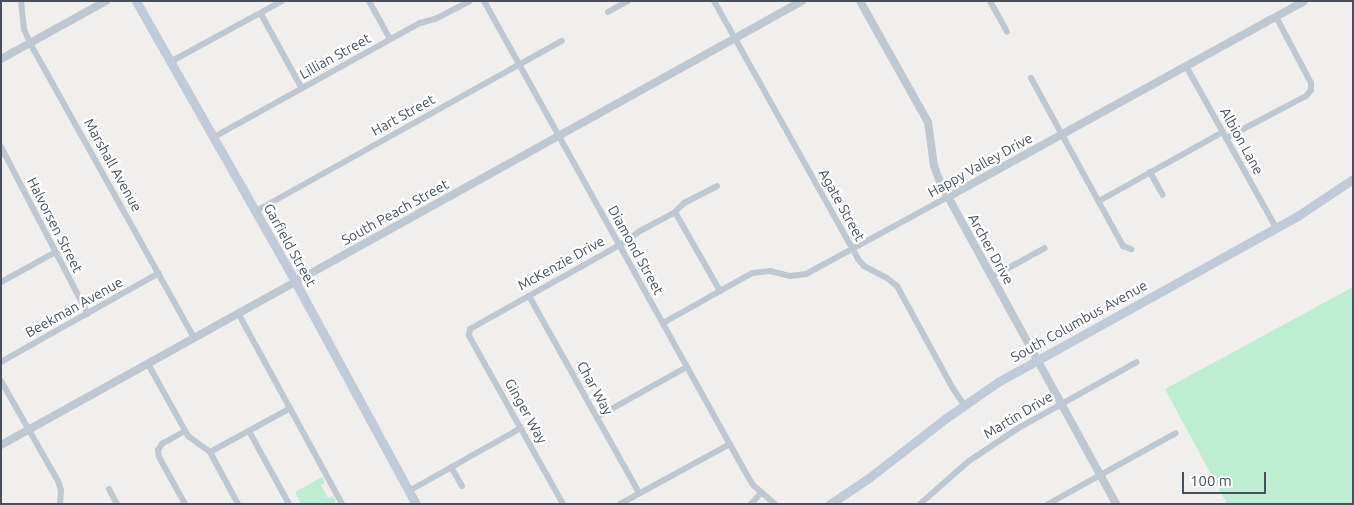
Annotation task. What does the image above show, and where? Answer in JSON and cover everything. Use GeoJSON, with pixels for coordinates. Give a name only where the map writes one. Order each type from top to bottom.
{"type":"FeatureCollection","features":[{"type":"Feature","properties":{"kind":"main road","name":"Garfield Street"},"geometry":{"type":"LineString","coordinates":[[136,1],[295,281],[416,504]]}},
{"type":"Feature","properties":{"kind":"main road","name":"South Columbus Avenue"},"geometry":{"type":"LineString","coordinates":[[830,504],[870,477],[964,405],[1037,360],[1276,228],[1353,178]]}},
{"type":"Feature","properties":{"kind":"street","name":"Marshall Avenue"},"geometry":{"type":"LineString","coordinates":[[21,1],[24,29],[30,43],[194,338]]}},
{"type":"Feature","properties":{"kind":"street"},"geometry":{"type":"LineString","coordinates":[[1,59],[106,1]]}},
{"type":"Feature","properties":{"kind":"street"},"geometry":{"type":"LineString","coordinates":[[172,62],[282,1]]}},
{"type":"Feature","properties":{"kind":"street"},"geometry":{"type":"LineString","coordinates":[[369,1],[390,39]]}},
{"type":"Feature","properties":{"kind":"street","name":"Lillian Street"},"geometry":{"type":"LineString","coordinates":[[214,137],[420,23],[435,19],[470,1]]}},
{"type":"Feature","properties":{"kind":"street","name":"Diamond Street"},"geometry":{"type":"LineString","coordinates":[[484,1],[750,480],[775,504]]}},
{"type":"Feature","properties":{"kind":"street"},"geometry":{"type":"LineString","coordinates":[[608,12],[628,1]]}},
{"type":"Feature","properties":{"kind":"street","name":"Agate Street"},"geometry":{"type":"LineString","coordinates":[[714,1],[852,250],[864,266],[887,278],[897,286],[952,387],[964,405]]}},
{"type":"Feature","properties":{"kind":"street","name":"South Peach Street"},"geometry":{"type":"LineString","coordinates":[[1,445],[734,38],[789,4],[802,1]]}},
{"type":"Feature","properties":{"kind":"street","name":"Archer Drive"},"geometry":{"type":"LineString","coordinates":[[860,1],[928,122],[934,166],[948,197],[1116,504]]}},
{"type":"Feature","properties":{"kind":"street"},"geometry":{"type":"LineString","coordinates":[[990,1],[1007,32]]}},
{"type":"Feature","properties":{"kind":"street","name":"Happy Valley Drive"},"geometry":{"type":"LineString","coordinates":[[663,323],[758,272],[770,271],[790,276],[806,274],[1304,1]]}},
{"type":"Feature","properties":{"kind":"street"},"geometry":{"type":"LineString","coordinates":[[260,14],[302,89]]}},
{"type":"Feature","properties":{"kind":"street"},"geometry":{"type":"LineString","coordinates":[[1099,201],[1150,172],[1306,96],[1311,90],[1311,83],[1276,17]]}},
{"type":"Feature","properties":{"kind":"street","name":"Hart Street"},"geometry":{"type":"LineString","coordinates":[[256,211],[562,41]]}},
{"type":"Feature","properties":{"kind":"street","name":"Albion Lane"},"geometry":{"type":"LineString","coordinates":[[1186,66],[1276,228]]}},
{"type":"Feature","properties":{"kind":"street"},"geometry":{"type":"LineString","coordinates":[[1031,78],[1123,246],[1131,249]]}},
{"type":"Feature","properties":{"kind":"street","name":"Halvorsen Street"},"geometry":{"type":"LineString","coordinates":[[1,147],[54,253],[88,314]]}},
{"type":"Feature","properties":{"kind":"street"},"geometry":{"type":"LineString","coordinates":[[1150,172],[1163,195]]}},
{"type":"Feature","properties":{"kind":"street","name":"McKenzie Drive"},"geometry":{"type":"LineString","coordinates":[[469,330],[620,245],[640,231],[675,212],[684,203],[716,186]]}},
{"type":"Feature","properties":{"kind":"street"},"geometry":{"type":"LineString","coordinates":[[675,212],[720,291]]}},
{"type":"Feature","properties":{"kind":"street"},"geometry":{"type":"LineString","coordinates":[[992,277],[1046,248]]}},
{"type":"Feature","properties":{"kind":"street"},"geometry":{"type":"LineString","coordinates":[[1,282],[54,253]]}},
{"type":"Feature","properties":{"kind":"street","name":"Beekman Avenue"},"geometry":{"type":"LineString","coordinates":[[1,362],[159,273]]}},
{"type":"Feature","properties":{"kind":"street","name":"Char Way"},"geometry":{"type":"LineString","coordinates":[[529,296],[639,493]]}},
{"type":"Feature","properties":{"kind":"street"},"geometry":{"type":"LineString","coordinates":[[238,314],[342,504]]}},
{"type":"Feature","properties":{"kind":"street","name":"Ginger Way"},"geometry":{"type":"LineString","coordinates":[[469,330],[469,336],[563,504]]}},
{"type":"Feature","properties":{"kind":"street","name":"Martin Drive"},"geometry":{"type":"LineString","coordinates":[[920,504],[969,461],[1016,429],[1137,362]]}},
{"type":"Feature","properties":{"kind":"street"},"geometry":{"type":"LineString","coordinates":[[148,364],[188,436],[210,452],[238,504]]}},
{"type":"Feature","properties":{"kind":"street"},"geometry":{"type":"LineString","coordinates":[[597,417],[687,367]]}},
{"type":"Feature","properties":{"kind":"street"},"geometry":{"type":"LineString","coordinates":[[1,381],[58,481],[62,490],[60,504]]}},
{"type":"Feature","properties":{"kind":"street"},"geometry":{"type":"LineString","coordinates":[[210,452],[289,409]]}},
{"type":"Feature","properties":{"kind":"street"},"geometry":{"type":"LineString","coordinates":[[409,491],[521,428]]}},
{"type":"Feature","properties":{"kind":"street"},"geometry":{"type":"LineString","coordinates":[[185,431],[162,444],[158,454],[185,504]]}},
{"type":"Feature","properties":{"kind":"street"},"geometry":{"type":"LineString","coordinates":[[249,431],[290,504]]}},
{"type":"Feature","properties":{"kind":"street"},"geometry":{"type":"LineString","coordinates":[[1048,504],[1176,434]]}},
{"type":"Feature","properties":{"kind":"street"},"geometry":{"type":"LineString","coordinates":[[620,504],[730,444]]}},
{"type":"Feature","properties":{"kind":"street"},"geometry":{"type":"LineString","coordinates":[[451,467],[462,486]]}},
{"type":"Feature","properties":{"kind":"street"},"geometry":{"type":"LineString","coordinates":[[109,489],[117,504]]}},
{"type":"Feature","properties":{"kind":"street"},"geometry":{"type":"LineString","coordinates":[[751,504],[761,492]]}},
{"type":"Feature","properties":{"kind":"green space"},"geometry":{"type":"Polygon","coordinates":[[[1353,287],[1353,504],[1227,504],[1165,389],[1353,287]]]}},
{"type":"Feature","properties":{"kind":"green space"},"geometry":{"type":"Polygon","coordinates":[[[322,477],[325,483],[321,485],[328,498],[333,496],[336,501],[332,504],[301,504],[295,492],[322,477]]]}}]}
